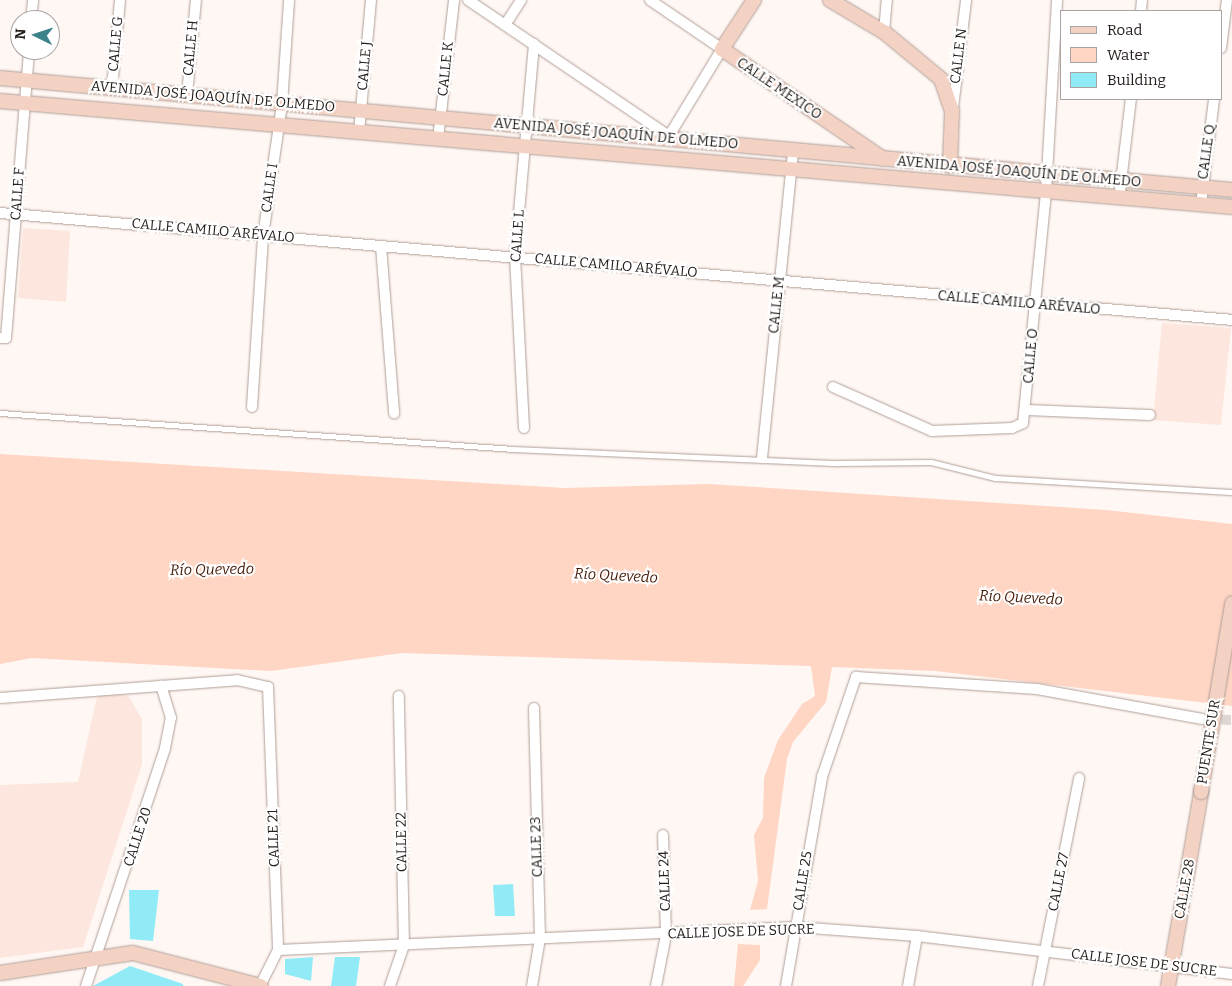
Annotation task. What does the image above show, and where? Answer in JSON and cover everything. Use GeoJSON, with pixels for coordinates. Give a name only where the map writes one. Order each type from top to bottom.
{"type":"FeatureCollection","features":[{"type":"Feature","properties":{"kind":"main road"},"geometry":{"type":"LineString","coordinates":[[722,49],[754,0]]}},
{"type":"Feature","properties":{"kind":"main road"},"geometry":{"type":"LineString","coordinates":[[830,0],[884,32],[935,72],[947,90],[952,111],[950,166]]}},
{"type":"Feature","properties":{"kind":"main road","name":"CALLE MEXICO"},"geometry":{"type":"LineString","coordinates":[[722,49],[885,160],[907,180]]}},
{"type":"Feature","properties":{"kind":"main road","name":"AVENIDA JOSÉ JOAQUÍN DE OLMEDO"},"geometry":{"type":"LineString","coordinates":[[0,78],[528,126],[669,136],[885,160],[1232,190]]}},
{"type":"Feature","properties":{"kind":"main road","name":"AVENIDA JOSÉ JOAQUÍN DE OLMEDO"},"geometry":{"type":"LineString","coordinates":[[0,101],[1119,199],[1232,207]]}},
{"type":"Feature","properties":{"kind":"main road","name":"PUENTE SUR"},"geometry":{"type":"LineString","coordinates":[[1201,792],[1232,604]]}},
{"type":"Feature","properties":{"kind":"main road","name":"CALLE 28"},"geometry":{"type":"LineString","coordinates":[[1168,986],[1201,792]]}},
{"type":"Feature","properties":{"kind":"main road"},"geometry":{"type":"LineString","coordinates":[[0,973],[98,958],[152,955],[261,986]]}},
{"type":"Feature","properties":{"kind":"street","name":"CALLE G"},"geometry":{"type":"LineString","coordinates":[[112,88],[120,0]]}},
{"type":"Feature","properties":{"kind":"street","name":"CALLE H"},"geometry":{"type":"LineString","coordinates":[[187,95],[196,0]]}},
{"type":"Feature","properties":{"kind":"street","name":"CALLE I"},"geometry":{"type":"LineString","coordinates":[[252,407],[263,236],[282,104],[289,0]]}},
{"type":"Feature","properties":{"kind":"street","name":"CALLE J"},"geometry":{"type":"LineString","coordinates":[[359,132],[372,0]]}},
{"type":"Feature","properties":{"kind":"street","name":"CALLE K"},"geometry":{"type":"LineString","coordinates":[[438,139],[454,0]]}},
{"type":"Feature","properties":{"kind":"street"},"geometry":{"type":"LineString","coordinates":[[468,0],[669,136],[722,49]]}},
{"type":"Feature","properties":{"kind":"street"},"geometry":{"type":"LineString","coordinates":[[505,24],[521,0]]}},
{"type":"Feature","properties":{"kind":"street","name":"CALLE MEXICO"},"geometry":{"type":"LineString","coordinates":[[650,0],[722,49]]}},
{"type":"Feature","properties":{"kind":"street"},"geometry":{"type":"LineString","coordinates":[[884,32],[887,0]]}},
{"type":"Feature","properties":{"kind":"street","name":"CALLE N"},"geometry":{"type":"LineString","coordinates":[[952,111],[966,0]]}},
{"type":"Feature","properties":{"kind":"street","name":"CALLE O"},"geometry":{"type":"LineString","coordinates":[[1026,410],[1046,192],[1057,0]]}},
{"type":"Feature","properties":{"kind":"street"},"geometry":{"type":"LineString","coordinates":[[1222,40],[1227,0]]}},
{"type":"Feature","properties":{"kind":"street","name":"CALLE L"},"geometry":{"type":"LineString","coordinates":[[524,428],[516,257],[534,44]]}},
{"type":"Feature","properties":{"kind":"street","name":"CALLE F"},"geometry":{"type":"LineString","coordinates":[[3,338],[16,214],[28,60]]}},
{"type":"Feature","properties":{"kind":"street"},"geometry":{"type":"LineString","coordinates":[[1119,199],[1131,100]]}},
{"type":"Feature","properties":{"kind":"street","name":"CALLE Q"},"geometry":{"type":"LineString","coordinates":[[1201,204],[1214,100]]}},
{"type":"Feature","properties":{"kind":"street","name":"CALLE M"},"geometry":{"type":"LineString","coordinates":[[762,458],[793,151]]}},
{"type":"Feature","properties":{"kind":"street","name":"CALLE CAMILO ARÉVALO"},"geometry":{"type":"LineString","coordinates":[[0,213],[516,257],[1036,305],[1232,320]]}},
{"type":"Feature","properties":{"kind":"street"},"geometry":{"type":"LineString","coordinates":[[381,246],[394,413]]}},
{"type":"Feature","properties":{"kind":"street"},"geometry":{"type":"LineString","coordinates":[[833,387],[932,430],[1012,428],[1023,423],[1026,410],[1150,415]]}},
{"type":"Feature","properties":{"kind":"street","name":"CALLE 25"},"geometry":{"type":"LineString","coordinates":[[786,986],[822,777],[856,678],[1037,689],[1202,719]]}},
{"type":"Feature","properties":{"kind":"street","name":"CALLE 21"},"geometry":{"type":"LineString","coordinates":[[161,686],[237,680],[268,687],[278,950],[261,986]]}},
{"type":"Feature","properties":{"kind":"street"},"geometry":{"type":"LineString","coordinates":[[0,698],[161,686]]}},
{"type":"Feature","properties":{"kind":"street","name":"CALLE 20"},"geometry":{"type":"LineString","coordinates":[[86,986],[98,958],[166,748],[171,718],[161,686]]}},
{"type":"Feature","properties":{"kind":"street","name":"CALLE 22"},"geometry":{"type":"LineString","coordinates":[[390,986],[404,945],[399,696]]}},
{"type":"Feature","properties":{"kind":"street","name":"CALLE 23"},"geometry":{"type":"LineString","coordinates":[[532,986],[540,938],[534,708]]}},
{"type":"Feature","properties":{"kind":"street","name":"CALLE 27"},"geometry":{"type":"LineString","coordinates":[[1038,986],[1079,778]]}},
{"type":"Feature","properties":{"kind":"street","name":"CALLE 24"},"geometry":{"type":"LineString","coordinates":[[656,986],[666,935],[663,835]]}},
{"type":"Feature","properties":{"kind":"street","name":"CALLE JOSE DE SUCRE"},"geometry":{"type":"LineString","coordinates":[[278,950],[540,938],[666,935],[797,927],[917,936],[1172,965],[1232,974]]}},
{"type":"Feature","properties":{"kind":"street"},"geometry":{"type":"LineString","coordinates":[[908,986],[917,936]]}},
{"type":"Feature","properties":{"kind":"lane"},"geometry":{"type":"LineString","coordinates":[[0,413],[513,448],[762,458],[931,462],[995,478],[1232,492]]}},
{"type":"Feature","properties":{"kind":"shaded area"},"geometry":{"type":"Polygon","coordinates":[[[23,228],[70,231],[66,302],[18,298],[23,228]]]}},
{"type":"Feature","properties":{"kind":"shaded area"},"geometry":{"type":"Polygon","coordinates":[[[1162,323],[1231,328],[1221,425],[1153,420],[1162,323]]]}},
{"type":"Feature","properties":{"kind":"shaded area"},"geometry":{"type":"Polygon","coordinates":[[[119,692],[129,697],[142,719],[142,764],[83,947],[0,958],[0,785],[78,782],[97,697],[119,692]]]}},
{"type":"Feature","properties":{"kind":"water","name":"Río Quevedo"},"geometry":{"type":"Polygon","coordinates":[[[0,454],[564,488],[709,484],[1106,510],[1232,524],[1232,706],[935,671],[832,667],[826,702],[793,742],[787,759],[767,909],[750,910],[758,881],[754,835],[763,818],[764,778],[778,740],[802,704],[815,696],[811,666],[402,653],[271,671],[32,658],[0,664],[0,454]]]}},
{"type":"Feature","properties":{"kind":"water"},"geometry":{"type":"Polygon","coordinates":[[[738,944],[760,945],[760,960],[743,986],[734,986],[738,944]]]}},
{"type":"Feature","properties":{"kind":"building"},"geometry":{"type":"Polygon","coordinates":[[[513,884],[515,916],[495,916],[493,885],[513,884]]]}},
{"type":"Feature","properties":{"kind":"building"},"geometry":{"type":"Polygon","coordinates":[[[129,890],[159,890],[153,941],[130,939],[129,890]]]}},
{"type":"Feature","properties":{"kind":"building"},"geometry":{"type":"Polygon","coordinates":[[[313,957],[311,981],[285,974],[285,959],[313,957]]]}},
{"type":"Feature","properties":{"kind":"building"},"geometry":{"type":"Polygon","coordinates":[[[335,957],[360,957],[356,986],[331,986],[335,957]]]}},
{"type":"Feature","properties":{"kind":"building"},"geometry":{"type":"Polygon","coordinates":[[[130,966],[183,984],[183,986],[93,986],[130,966]]]}},
{"type":"Feature","properties":{"kind":"tunnel"},"geometry":{"type":"LineString","coordinates":[[1206,719],[1232,720]]}}]}
